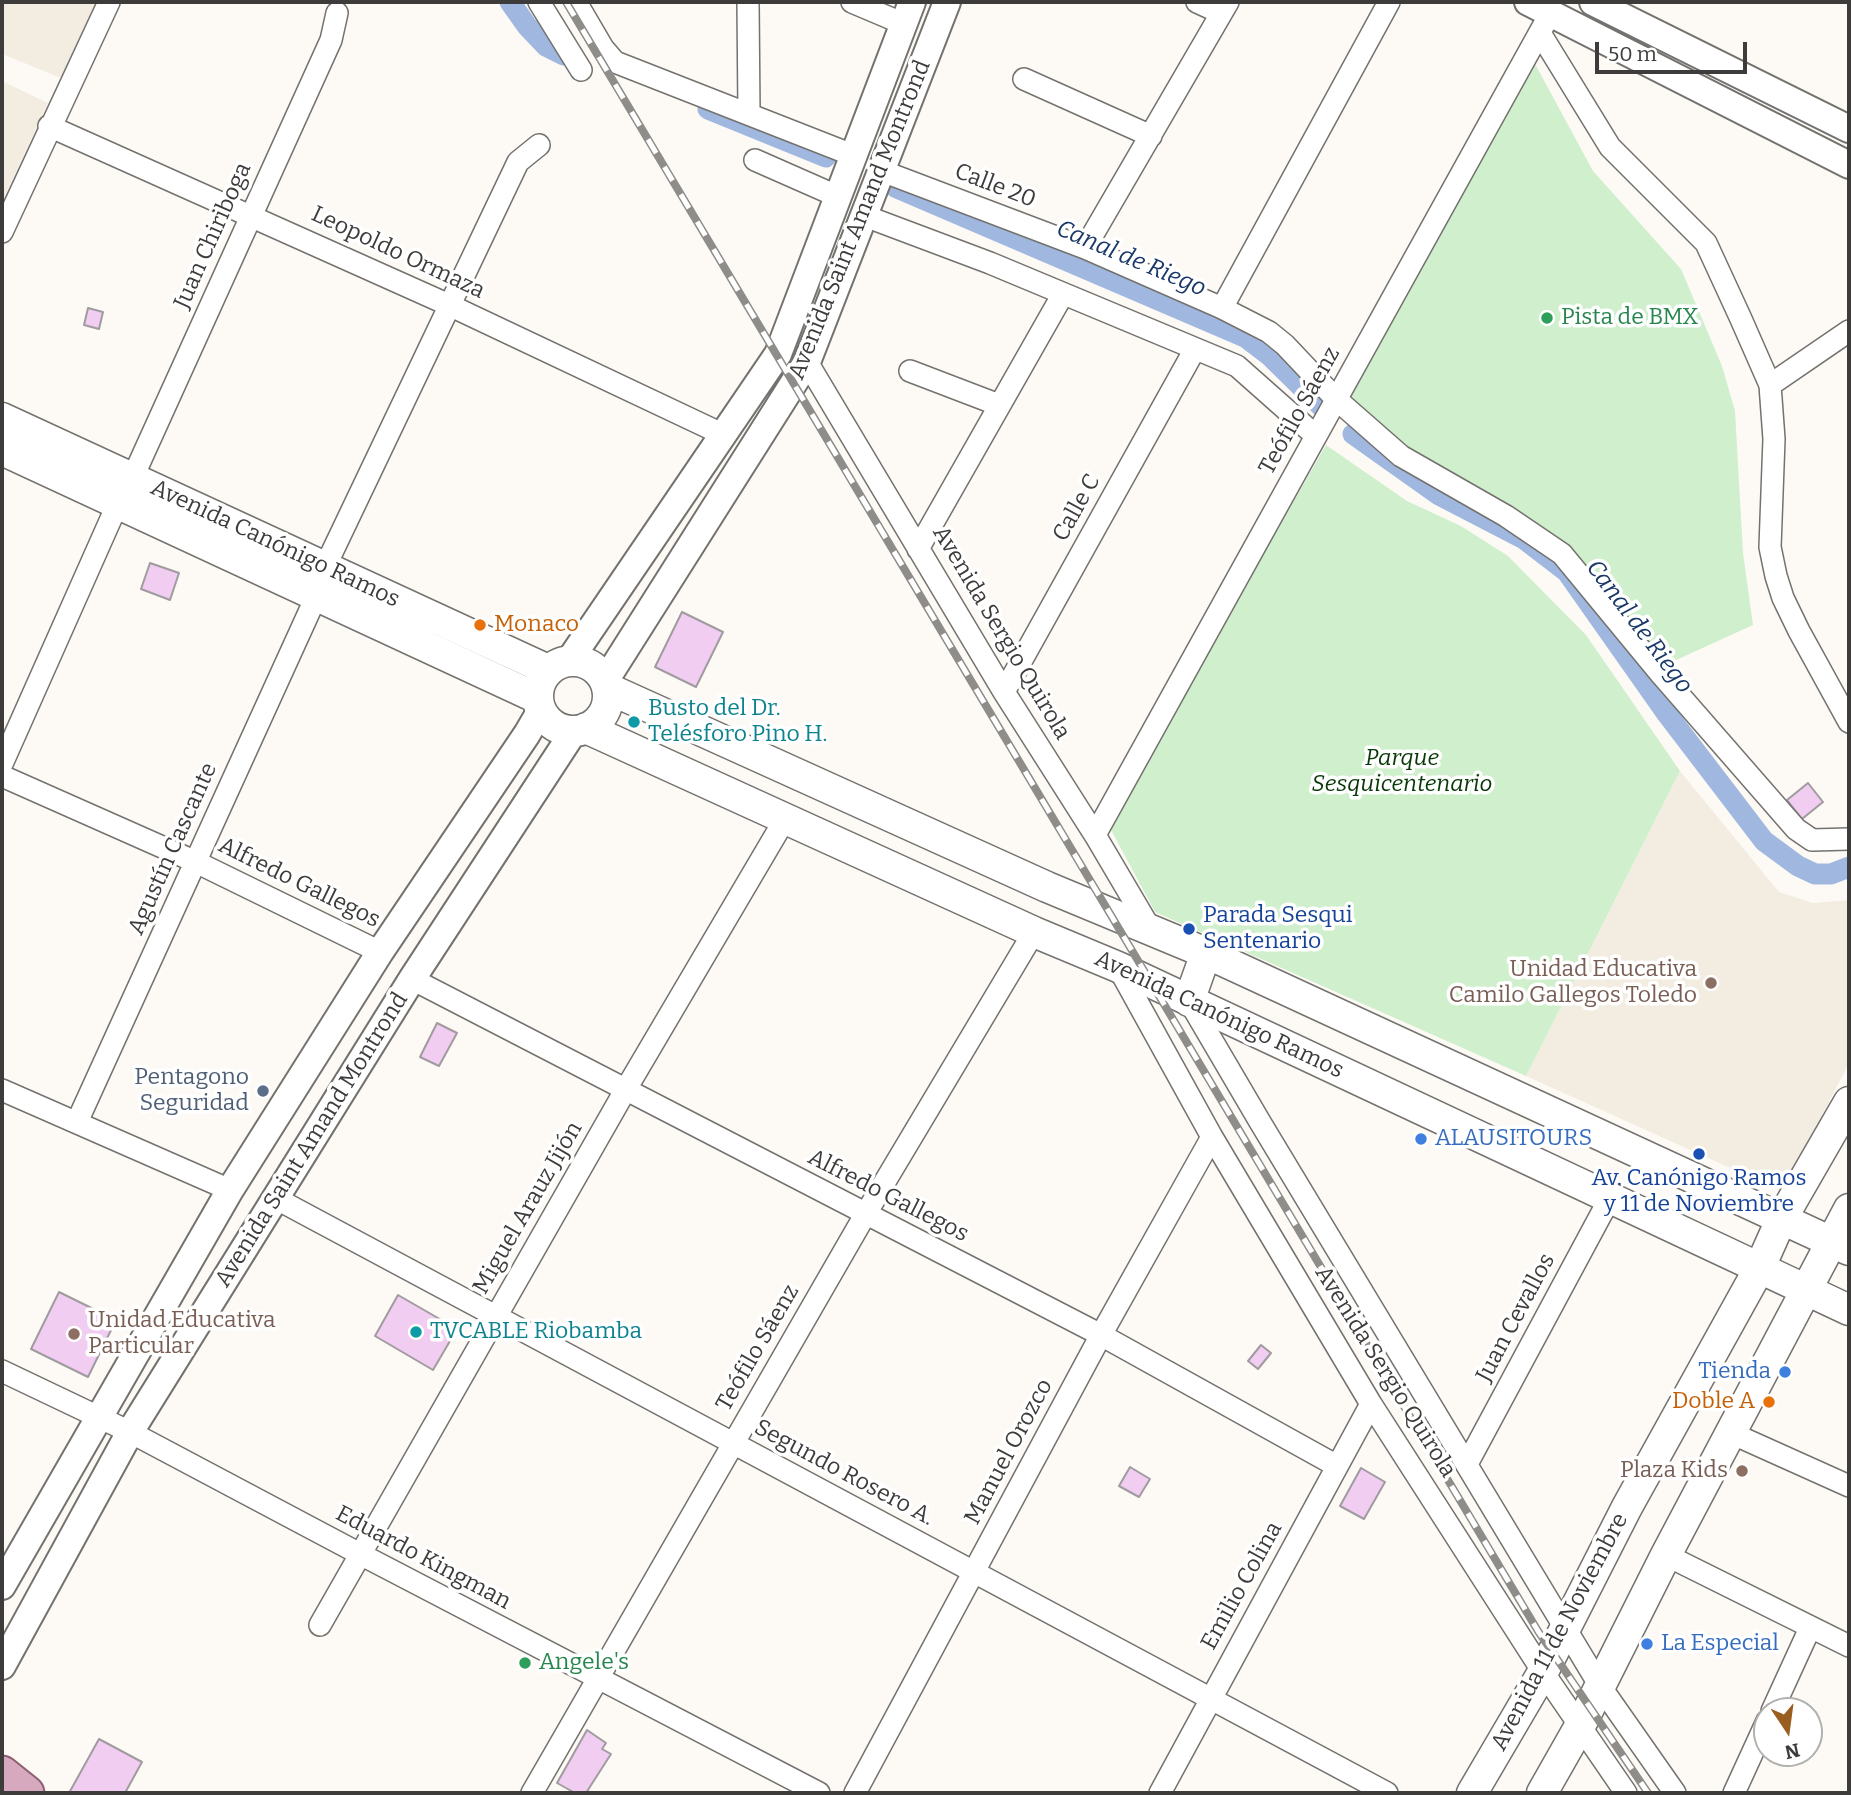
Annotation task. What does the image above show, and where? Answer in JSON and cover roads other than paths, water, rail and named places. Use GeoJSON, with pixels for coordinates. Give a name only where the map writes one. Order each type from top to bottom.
{"type":"FeatureCollection","features":[{"type":"Feature","properties":{"kind":"main road","name":"Avenida Canónigo Ramos"},"geometry":{"type":"LineString","coordinates":[[2,418],[125,491],[316,597],[539,704],[551,723],[557,727],[580,729],[1118,967],[1611,1196],[1849,1310]]}},
{"type":"Feature","properties":{"kind":"main road","name":"Avenida Canónigo Ramos"},"geometry":{"type":"LineString","coordinates":[[2,450],[125,491],[325,567],[559,666],[580,661],[590,665],[599,672],[606,684],[1034,881],[1206,953],[1841,1246]]}},
{"type":"Feature","properties":{"kind":"main road"},"geometry":{"type":"LineString","coordinates":[[539,704],[538,688],[559,666]]}},
{"type":"Feature","properties":{"kind":"main road"},"geometry":{"type":"LineString","coordinates":[[580,729],[593,724],[604,712],[608,696],[606,684]]}},
{"type":"Feature","properties":{"kind":"main road"},"geometry":{"type":"LineString","coordinates":[[1189,1001],[1206,953]]}},
{"type":"Feature","properties":{"kind":"main road","name":"Avenida 11 de Noviembre"},"geometry":{"type":"LineString","coordinates":[[1472,1793],[1542,1672],[1627,1507],[1849,1102]]}},
{"type":"Feature","properties":{"kind":"main road"},"geometry":{"type":"LineString","coordinates":[[1542,1793],[1580,1726],[1807,1290],[1841,1246],[1849,1209]]}},
{"type":"Feature","properties":{"kind":"main road"},"geometry":{"type":"LineString","coordinates":[[2,1773],[27,1793]]}},
{"type":"Feature","properties":{"kind":"street"},"geometry":{"type":"LineString","coordinates":[[2,232],[109,2]]}},
{"type":"Feature","properties":{"kind":"street"},"geometry":{"type":"LineString","coordinates":[[539,2],[581,71]]}},
{"type":"Feature","properties":{"kind":"street"},"geometry":{"type":"LineString","coordinates":[[576,2],[610,58],[855,156]]}},
{"type":"Feature","properties":{"kind":"street"},"geometry":{"type":"LineString","coordinates":[[748,2],[749,114]]}},
{"type":"Feature","properties":{"kind":"street"},"geometry":{"type":"LineString","coordinates":[[852,2],[908,13]]}},
{"type":"Feature","properties":{"kind":"street","name":"Avenida Saint Amand Montrond"},"geometry":{"type":"LineString","coordinates":[[606,684],[807,362],[947,2]]}},
{"type":"Feature","properties":{"kind":"street"},"geometry":{"type":"LineString","coordinates":[[1085,248],[1225,7],[1197,2]]}},
{"type":"Feature","properties":{"kind":"street"},"geometry":{"type":"LineString","coordinates":[[1222,308],[1389,2]]}},
{"type":"Feature","properties":{"kind":"street"},"geometry":{"type":"LineString","coordinates":[[1593,2],[1627,8],[1849,130]]}},
{"type":"Feature","properties":{"kind":"street","name":"Juan Chiriboga"},"geometry":{"type":"LineString","coordinates":[[2,764],[331,40],[337,13]]}},
{"type":"Feature","properties":{"kind":"street","name":"Avenida Saint Amand Montrond"},"geometry":{"type":"LineString","coordinates":[[559,666],[778,354],[908,13]]}},
{"type":"Feature","properties":{"kind":"street"},"geometry":{"type":"LineString","coordinates":[[1540,16],[1849,165]]}},
{"type":"Feature","properties":{"kind":"street"},"geometry":{"type":"LineString","coordinates":[[1540,16],[1610,147],[1706,243],[1770,385],[1774,439],[1769,547],[1783,598],[1849,722]]}},
{"type":"Feature","properties":{"kind":"street","name":"Teófilo Sáenz"},"geometry":{"type":"LineString","coordinates":[[1095,835],[1316,436],[1540,16]]}},
{"type":"Feature","properties":{"kind":"street"},"geometry":{"type":"LineString","coordinates":[[1024,79],[1151,136]]}},
{"type":"Feature","properties":{"kind":"street","name":"Leopoldo Ormaza"},"geometry":{"type":"LineString","coordinates":[[50,127],[449,305],[722,434]]}},
{"type":"Feature","properties":{"kind":"street"},"geometry":{"type":"LineString","coordinates":[[325,567],[518,162],[539,145]]}},
{"type":"Feature","properties":{"kind":"street"},"geometry":{"type":"LineString","coordinates":[[755,160],[839,197]]}},
{"type":"Feature","properties":{"kind":"street","name":"Calle 20"},"geometry":{"type":"LineString","coordinates":[[882,171],[1085,248],[1222,308],[1269,332],[1285,345],[1336,399],[1401,456],[1506,516],[1562,554],[1660,673],[1796,828],[1812,840],[1849,839]]}},
{"type":"Feature","properties":{"kind":"street"},"geometry":{"type":"LineString","coordinates":[[864,216],[1237,366],[1316,436]]}},
{"type":"Feature","properties":{"kind":"street"},"geometry":{"type":"LineString","coordinates":[[918,549],[1063,294]]}},
{"type":"Feature","properties":{"kind":"street"},"geometry":{"type":"LineString","coordinates":[[1770,385],[1849,331]]}},
{"type":"Feature","properties":{"kind":"street","name":"Calle C"},"geometry":{"type":"LineString","coordinates":[[1004,692],[1195,349]]}},
{"type":"Feature","properties":{"kind":"street","name":"Avenida Sergio Quirola"},"geometry":{"type":"LineString","coordinates":[[807,362],[1004,692],[1095,835],[1151,930]]}},
{"type":"Feature","properties":{"kind":"street"},"geometry":{"type":"LineString","coordinates":[[910,371],[999,405]]}},
{"type":"Feature","properties":{"kind":"street","name":"Agustín Cascante"},"geometry":{"type":"LineString","coordinates":[[77,1122],[316,597]]}},
{"type":"Feature","properties":{"kind":"street","name":"Avenida Saint Amand Montrond"},"geometry":{"type":"LineString","coordinates":[[2,1586],[230,1190],[380,952],[527,734],[539,704]]}},
{"type":"Feature","properties":{"kind":"street","name":"Avenida Saint Amand Montrond"},"geometry":{"type":"LineString","coordinates":[[2,1666],[130,1432],[412,979],[580,729]]}},
{"type":"Feature","properties":{"kind":"street","name":"Alfredo Gallegos"},"geometry":{"type":"LineString","coordinates":[[2,776],[196,862],[380,952]]}},
{"type":"Feature","properties":{"kind":"street","name":"Miguel Arauz Jijón"},"geometry":{"type":"LineString","coordinates":[[320,1625],[626,1089],[785,819]]}},
{"type":"Feature","properties":{"kind":"street","name":"Teófilo Sáenz"},"geometry":{"type":"LineString","coordinates":[[532,1793],[865,1215],[1034,932]]}},
{"type":"Feature","properties":{"kind":"street","name":"Avenida Sergio Quirola"},"geometry":{"type":"LineString","coordinates":[[1118,967],[1212,1137],[1371,1404],[1542,1672],[1626,1793]]}},
{"type":"Feature","properties":{"kind":"street","name":"Alfredo Gallegos"},"geometry":{"type":"LineString","coordinates":[[412,979],[1101,1335],[1337,1466]]}},
{"type":"Feature","properties":{"kind":"street","name":"Avenida Sergio Quirola"},"geometry":{"type":"LineString","coordinates":[[1189,1001],[1259,1122],[1565,1628],[1601,1686],[1675,1793]]}},
{"type":"Feature","properties":{"kind":"street"},"geometry":{"type":"LineString","coordinates":[[2,1090],[230,1190]]}},
{"type":"Feature","properties":{"kind":"street","name":"Manuel Orozco"},"geometry":{"type":"LineString","coordinates":[[855,1793],[1101,1335],[1212,1137]]}},
{"type":"Feature","properties":{"kind":"street","name":"Juan Cevallos"},"geometry":{"type":"LineString","coordinates":[[1467,1464],[1611,1196]]}},
{"type":"Feature","properties":{"kind":"street","name":"Segundo Rosero A."},"geometry":{"type":"LineString","coordinates":[[275,1198],[1387,1793]]}},
{"type":"Feature","properties":{"kind":"street","name":"Eduardo Kingman"},"geometry":{"type":"LineString","coordinates":[[2,1371],[130,1432],[818,1793]]}},
{"type":"Feature","properties":{"kind":"street","name":"Emilio Colina"},"geometry":{"type":"LineString","coordinates":[[1160,1793],[1371,1404]]}},
{"type":"Feature","properties":{"kind":"street"},"geometry":{"type":"LineString","coordinates":[[1731,1433],[1849,1486]]}},
{"type":"Feature","properties":{"kind":"street"},"geometry":{"type":"LineString","coordinates":[[1667,1555],[1849,1646]]}},
{"type":"Feature","properties":{"kind":"street"},"geometry":{"type":"LineString","coordinates":[[1778,1697],[1810,1628]]}},
{"type":"Feature","properties":{"kind":"street"},"geometry":{"type":"LineString","coordinates":[[1734,1793],[1753,1752]]}},
{"type":"Feature","properties":{"kind":"waterway","name":"Canal de Riego"},"geometry":{"type":"LineString","coordinates":[[510,2],[546,46],[564,55]]}},
{"type":"Feature","properties":{"kind":"waterway","name":"Canal de Riego"},"geometry":{"type":"LineString","coordinates":[[708,109],[826,157]]}},
{"type":"Feature","properties":{"kind":"waterway","name":"Canal de Riego"},"geometry":{"type":"LineString","coordinates":[[895,187],[1245,337],[1270,356],[1326,411]]}},
{"type":"Feature","properties":{"kind":"waterway","name":"Canal de Riego"},"geometry":{"type":"LineString","coordinates":[[1353,434],[1439,495],[1524,539],[1567,572],[1667,714],[1764,841],[1798,866],[1815,874],[1831,874],[1849,867]]}},
{"type":"Feature","properties":{"kind":"railway"},"geometry":{"type":"LineString","coordinates":[[566,2],[1538,1631],[1648,1793]]}},
{"type":"Feature","properties":{"kind":"place","name":"Pista de BMX"},"geometry":{"type":"Point","coordinates":[1547,318]}},
{"type":"Feature","properties":{"kind":"place","name":"Monaco"},"geometry":{"type":"Point","coordinates":[480,625]}},
{"type":"Feature","properties":{"kind":"place","name":"Busto del Dr. Telésforo Pino H."},"geometry":{"type":"Point","coordinates":[634,722]}},
{"type":"Feature","properties":{"kind":"place","name":"Parada Sesqui Sentenario"},"geometry":{"type":"Point","coordinates":[1189,929]}},
{"type":"Feature","properties":{"kind":"place","name":"Unidad Educativa Camilo Gallegos Toledo"},"geometry":{"type":"Point","coordinates":[1711,983]}},
{"type":"Feature","properties":{"kind":"place","name":"Pentagono Seguridad"},"geometry":{"type":"Point","coordinates":[263,1091]}},
{"type":"Feature","properties":{"kind":"place","name":"ALAUSITOURS"},"geometry":{"type":"Point","coordinates":[1421,1139]}},
{"type":"Feature","properties":{"kind":"place","name":"Av. Canónigo Ramos y 11 de Noviembre"},"geometry":{"type":"Point","coordinates":[1699,1154]}},
{"type":"Feature","properties":{"kind":"place","name":"TVCABLE Riobamba"},"geometry":{"type":"Point","coordinates":[416,1332]}},
{"type":"Feature","properties":{"kind":"place","name":"Unidad Educativa Particular"},"geometry":{"type":"Point","coordinates":[74,1334]}},
{"type":"Feature","properties":{"kind":"place","name":"Tienda"},"geometry":{"type":"Point","coordinates":[1785,1372]}},
{"type":"Feature","properties":{"kind":"place","name":"Doble A"},"geometry":{"type":"Point","coordinates":[1769,1402]}},
{"type":"Feature","properties":{"kind":"place","name":"Plaza Kids"},"geometry":{"type":"Point","coordinates":[1742,1471]}},
{"type":"Feature","properties":{"kind":"place","name":"La Especial"},"geometry":{"type":"Point","coordinates":[1647,1644]}},
{"type":"Feature","properties":{"kind":"place","name":"Angele's"},"geometry":{"type":"Point","coordinates":[525,1663]}},
{"type":"Feature","properties":{"kind":"park label","name":"Parque Sesquicentenario"},"geometry":{"type":"Point","coordinates":[1402,772]}}]}
